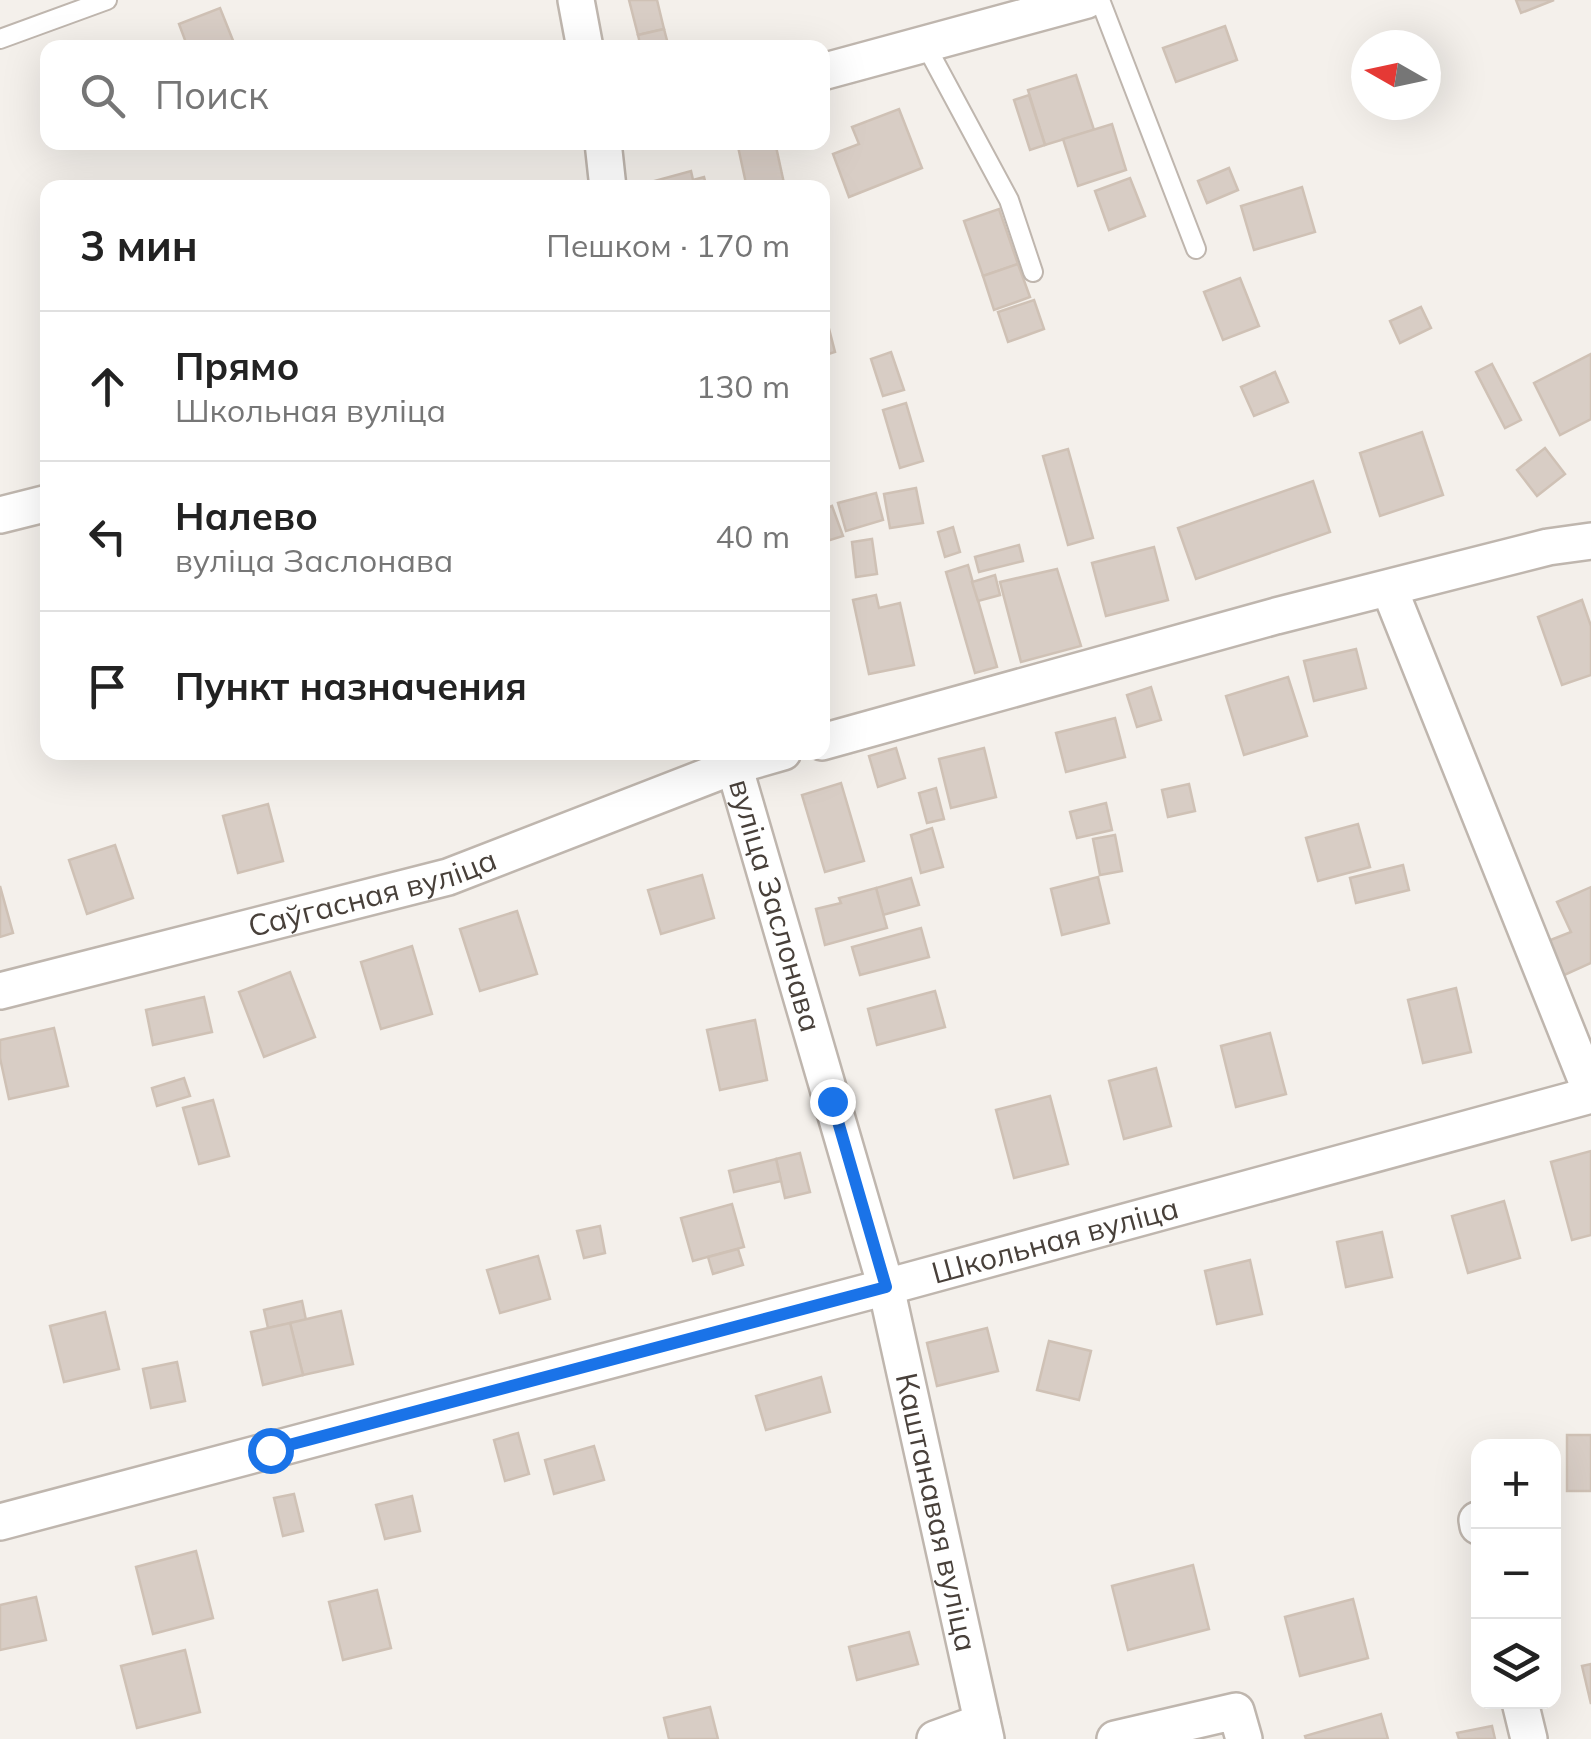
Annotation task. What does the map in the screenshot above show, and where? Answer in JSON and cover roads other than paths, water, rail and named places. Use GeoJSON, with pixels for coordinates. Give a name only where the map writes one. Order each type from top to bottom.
{"type":"FeatureCollection","features":[{"type":"Feature","properties":{"kind":"street"},"geometry":{"type":"LineString","coordinates":[[576,0],[584,40]]}},
{"type":"Feature","properties":{"kind":"street"},"geometry":{"type":"LineString","coordinates":[[830,70],[1087,0]]}},
{"type":"Feature","properties":{"kind":"street"},"geometry":{"type":"LineString","coordinates":[[603,150],[607,180]]}},
{"type":"Feature","properties":{"kind":"street"},"geometry":{"type":"LineString","coordinates":[[0,515],[40,505]]}},
{"type":"Feature","properties":{"kind":"street"},"geometry":{"type":"LineString","coordinates":[[1548,547],[1591,514]]}},
{"type":"Feature","properties":{"kind":"street"},"geometry":{"type":"LineString","coordinates":[[830,740],[1389,588],[1548,547],[1591,540]]}},
{"type":"Feature","properties":{"kind":"street"},"geometry":{"type":"LineString","coordinates":[[1389,588],[1591,1094]]}},
{"type":"Feature","properties":{"kind":"street","name":"Саўгасная вуліца"},"geometry":{"type":"LineString","coordinates":[[0,991],[448,876],[730,760]]}},
{"type":"Feature","properties":{"kind":"street","name":"вуліца Заслонава"},"geometry":{"type":"LineString","coordinates":[[732,760],[886,1287]]}},
{"type":"Feature","properties":{"kind":"street","name":"Школьная вуліца"},"geometry":{"type":"LineString","coordinates":[[0,1522],[886,1287],[1591,1094]]}},
{"type":"Feature","properties":{"kind":"street","name":"Каштанавая вуліца"},"geometry":{"type":"LineString","coordinates":[[886,1287],[984,1730]]}},
{"type":"Feature","properties":{"kind":"street"},"geometry":{"type":"LineString","coordinates":[[1522,1709],[1529,1739]]}},
{"type":"Feature","properties":{"kind":"street"},"geometry":{"type":"LineString","coordinates":[[1115,1739],[1236,1711],[1244,1739]]}},
{"type":"Feature","properties":{"kind":"street"},"geometry":{"type":"LineString","coordinates":[[935,1739],[984,1730]]}},
{"type":"Feature","properties":{"kind":"lane"},"geometry":{"type":"LineString","coordinates":[[0,39],[107,0]]}},
{"type":"Feature","properties":{"kind":"lane"},"geometry":{"type":"LineString","coordinates":[[1100,0],[1196,249]]}},
{"type":"Feature","properties":{"kind":"lane"},"geometry":{"type":"LineString","coordinates":[[925,44],[1009,200],[1033,272]]}}]}
